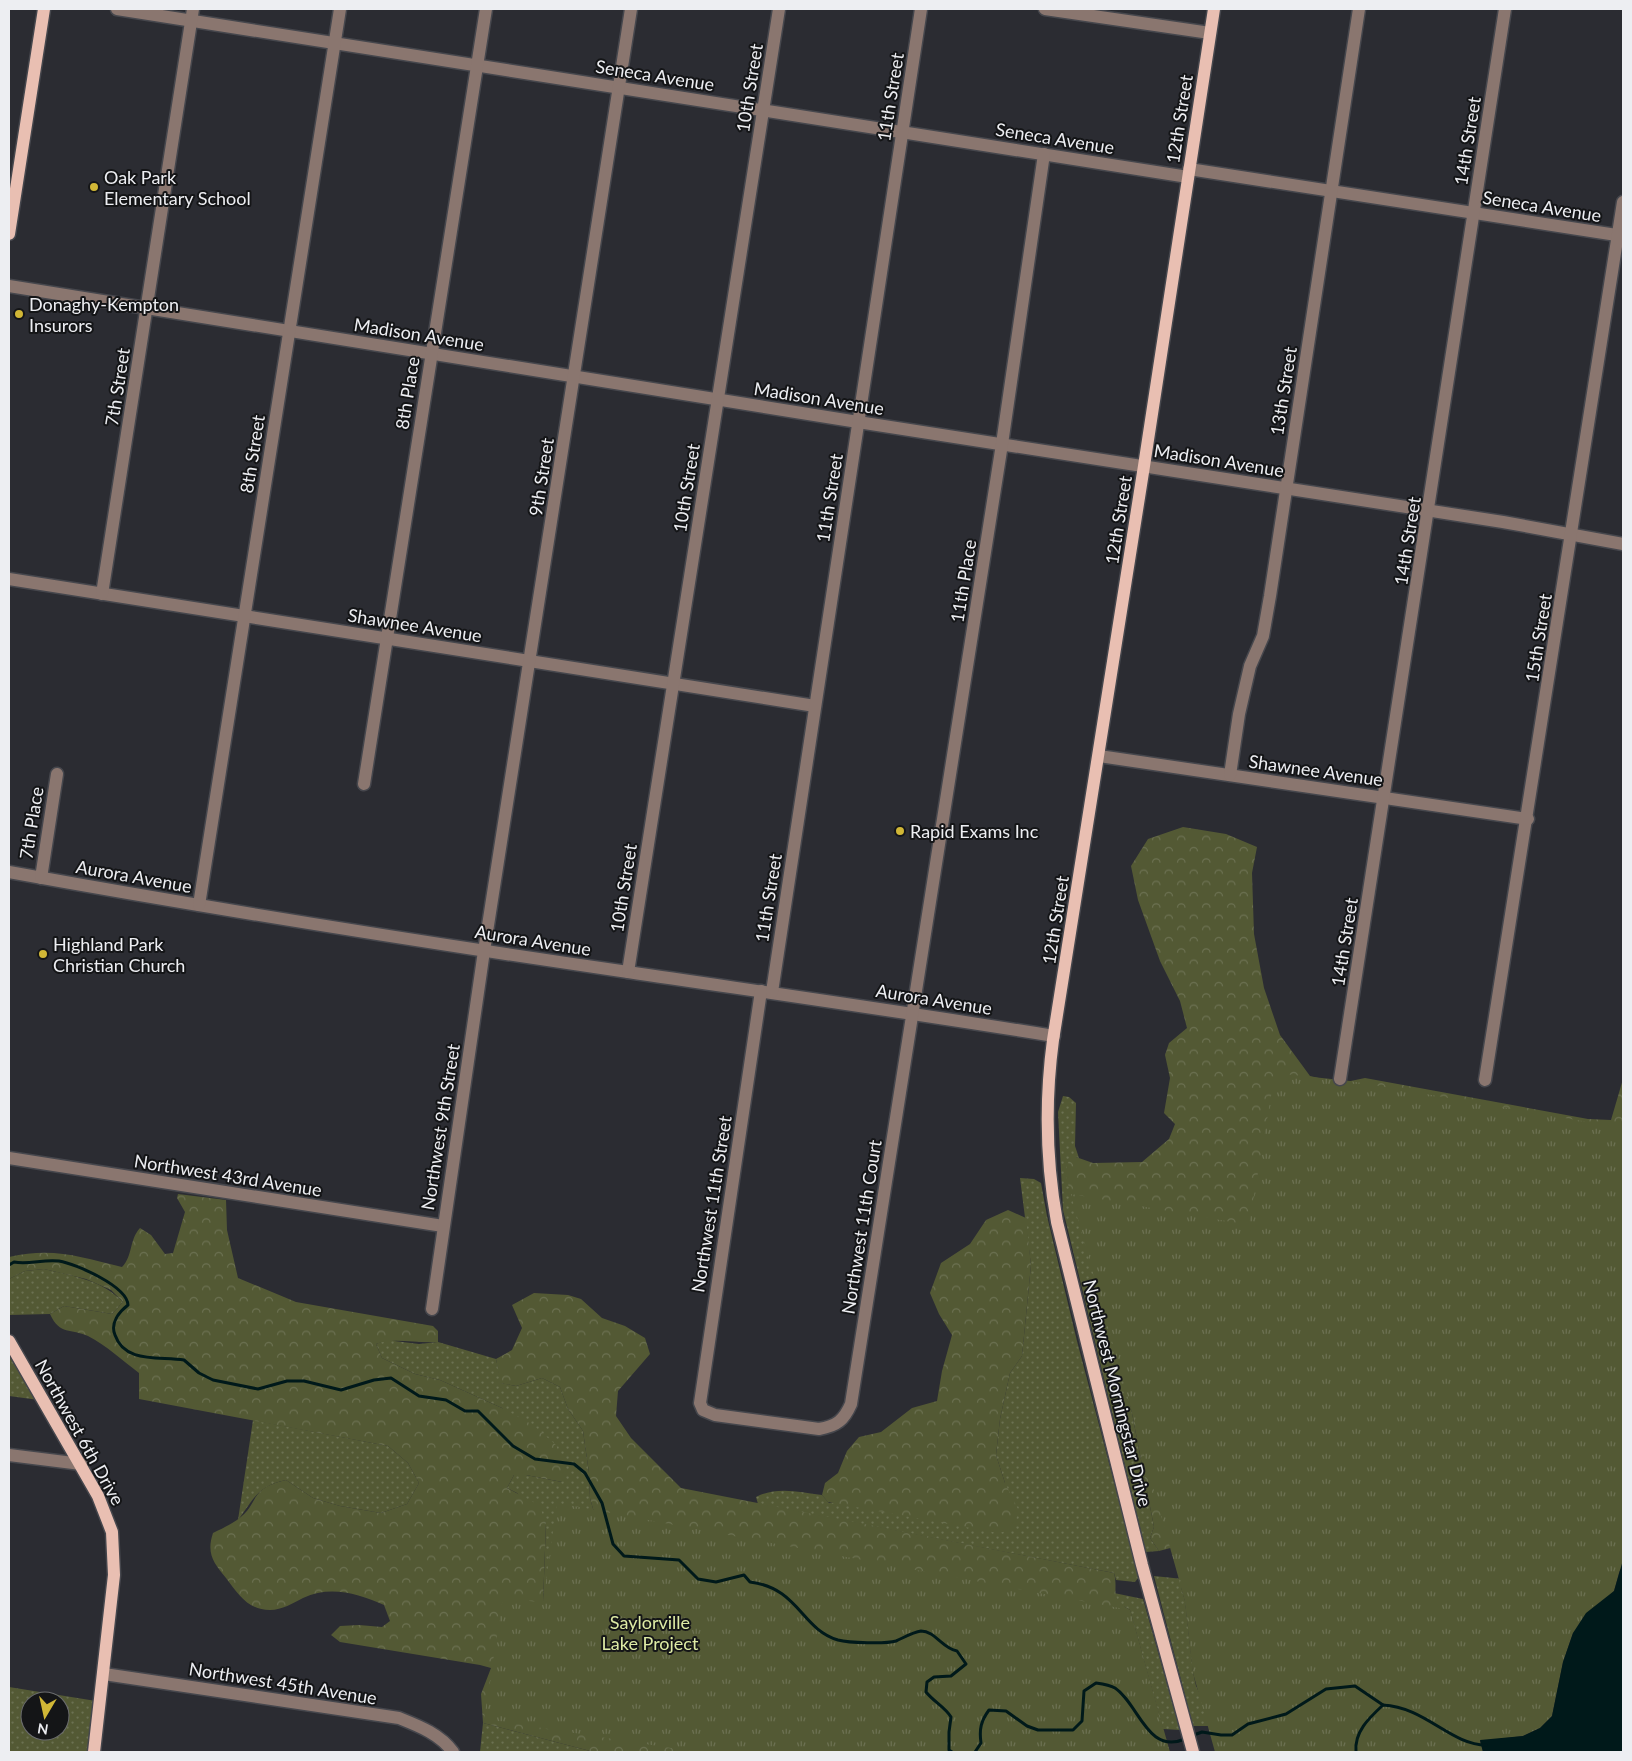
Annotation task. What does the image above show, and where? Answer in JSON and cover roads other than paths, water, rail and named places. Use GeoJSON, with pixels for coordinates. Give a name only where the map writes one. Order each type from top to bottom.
{"type":"FeatureCollection","features":[{"type":"Feature","properties":{"kind":"main road"},"geometry":{"type":"LineString","coordinates":[[9,234],[44,9]]}},
{"type":"Feature","properties":{"kind":"main road","name":"12th Street"},"geometry":{"type":"LineString","coordinates":[[1054,1036],[1214,9]]}},
{"type":"Feature","properties":{"kind":"main road","name":"Northwest Morningstar Drive"},"geometry":{"type":"LineString","coordinates":[[1054,1036],[1049,1069],[1047,1134],[1050,1184],[1054,1206],[1142,1565],[1193,1752]]}},
{"type":"Feature","properties":{"kind":"main road","name":"Northwest 6th Drive"},"geometry":{"type":"LineString","coordinates":[[9,1341],[81,1464],[104,1509],[114,1547],[114,1575],[94,1752]]}},
{"type":"Feature","properties":{"kind":"street","name":"Seneca Avenue"},"geometry":{"type":"LineString","coordinates":[[117,9],[192,15],[334,44],[1044,154],[1331,191],[1621,236]]}},
{"type":"Feature","properties":{"kind":"street","name":"8th Street"},"geometry":{"type":"LineString","coordinates":[[199,905],[340,9]]}},
{"type":"Feature","properties":{"kind":"street","name":"8th Place"},"geometry":{"type":"LineString","coordinates":[[364,784],[486,9]]}},
{"type":"Feature","properties":{"kind":"street","name":"9th Street"},"geometry":{"type":"LineString","coordinates":[[484,951],[632,9]]}},
{"type":"Feature","properties":{"kind":"street","name":"10th Street"},"geometry":{"type":"LineString","coordinates":[[628,972],[779,9]]}},
{"type":"Feature","properties":{"kind":"street","name":"11th Street"},"geometry":{"type":"LineString","coordinates":[[766,991],[815,706],[921,9]]}},
{"type":"Feature","properties":{"kind":"street"},"geometry":{"type":"LineString","coordinates":[[1045,9],[1210,33]]}},
{"type":"Feature","properties":{"kind":"street","name":"13th Street"},"geometry":{"type":"LineString","coordinates":[[1230,775],[1239,714],[1248,675],[1264,628],[1359,9]]}},
{"type":"Feature","properties":{"kind":"street","name":"14th Street"},"geometry":{"type":"LineString","coordinates":[[1340,1079],[1505,9]]}},
{"type":"Feature","properties":{"kind":"street","name":"7th Street"},"geometry":{"type":"LineString","coordinates":[[102,594],[192,15]]}},
{"type":"Feature","properties":{"kind":"street","name":"11th Place"},"geometry":{"type":"LineString","coordinates":[[912,1012],[1002,444],[1044,154]]}},
{"type":"Feature","properties":{"kind":"street","name":"15th Street"},"geometry":{"type":"LineString","coordinates":[[1485,1080],[1621,236],[1623,202]]}},
{"type":"Feature","properties":{"kind":"street","name":"Madison Avenue"},"geometry":{"type":"LineString","coordinates":[[9,286],[718,400],[1429,511],[1623,544]]}},
{"type":"Feature","properties":{"kind":"street","name":"Shawnee Avenue"},"geometry":{"type":"LineString","coordinates":[[9,579],[815,706]]}},
{"type":"Feature","properties":{"kind":"street","name":"Shawnee Avenue"},"geometry":{"type":"LineString","coordinates":[[1099,756],[1528,819]]}},
{"type":"Feature","properties":{"kind":"street","name":"7th Place"},"geometry":{"type":"LineString","coordinates":[[40,878],[57,774]]}},
{"type":"Feature","properties":{"kind":"street","name":"Aurora Avenue"},"geometry":{"type":"LineString","coordinates":[[9,872],[484,951],[912,1012],[1054,1036]]}},
{"type":"Feature","properties":{"kind":"street","name":"Northwest 9th Street"},"geometry":{"type":"LineString","coordinates":[[432,1309],[484,951]]}},
{"type":"Feature","properties":{"kind":"street","name":"Northwest 11th Street"},"geometry":{"type":"LineString","coordinates":[[766,991],[699,1396],[703,1410],[715,1415],[819,1429]]}},
{"type":"Feature","properties":{"kind":"street","name":"Northwest 11th Court"},"geometry":{"type":"LineString","coordinates":[[819,1429],[832,1427],[840,1422],[851,1404],[912,1012]]}},
{"type":"Feature","properties":{"kind":"street","name":"Northwest 43rd Avenue"},"geometry":{"type":"LineString","coordinates":[[9,1158],[443,1226]]}},
{"type":"Feature","properties":{"kind":"street"},"geometry":{"type":"LineString","coordinates":[[9,1455],[81,1464]]}},
{"type":"Feature","properties":{"kind":"street","name":"Northwest 45th Avenue"},"geometry":{"type":"LineString","coordinates":[[104,1674],[398,1718],[420,1726],[451,1750]]}},
{"type":"Feature","properties":{"kind":"waterway"},"geometry":{"type":"LineString","coordinates":[[9,1265],[14,1262],[59,1261],[77,1266],[99,1277],[119,1291],[128,1305],[121,1311],[114,1326],[115,1335],[127,1351],[144,1357],[184,1360],[199,1373],[213,1380],[258,1389],[287,1381],[304,1381],[341,1390],[374,1380],[391,1378],[419,1396],[446,1400],[465,1411],[478,1411],[513,1446],[535,1459],[574,1464],[585,1473],[602,1503],[613,1544],[624,1556],[679,1560],[698,1579],[716,1582],[744,1575],[750,1582],[779,1592],[790,1600],[816,1627],[826,1635],[838,1640],[884,1643],[896,1641],[921,1631],[931,1634],[947,1647],[957,1651],[966,1664],[951,1676],[934,1677],[927,1682],[926,1692],[951,1717],[949,1750],[952,1752]]}},
{"type":"Feature","properties":{"kind":"waterway"},"geometry":{"type":"LineString","coordinates":[[975,1752],[981,1743],[981,1725],[989,1710],[1006,1711],[1027,1726],[1038,1730],[1073,1730],[1082,1721],[1084,1691],[1096,1683],[1109,1685],[1123,1695],[1145,1726],[1161,1740],[1172,1742],[1185,1739]]}},
{"type":"Feature","properties":{"kind":"waterway"},"geometry":{"type":"LineString","coordinates":[[1191,1736],[1202,1732],[1232,1735],[1248,1724],[1286,1714],[1326,1689],[1355,1686],[1383,1705]]}},
{"type":"Feature","properties":{"kind":"waterway"},"geometry":{"type":"LineString","coordinates":[[1356,1752],[1357,1738],[1360,1732],[1368,1720],[1383,1705],[1398,1707],[1412,1712],[1461,1739],[1486,1745]]}},
{"type":"Feature","properties":{"kind":"place","name":"Oak Park Elementary School"},"geometry":{"type":"Point","coordinates":[94,187]}},
{"type":"Feature","properties":{"kind":"place","name":"Donaghy-Kempton Insurors"},"geometry":{"type":"Point","coordinates":[19,314]}},
{"type":"Feature","properties":{"kind":"place","name":"Rapid Exams Inc"},"geometry":{"type":"Point","coordinates":[900,831]}},
{"type":"Feature","properties":{"kind":"place","name":"Highland Park Christian Church"},"geometry":{"type":"Point","coordinates":[43,954]}},
{"type":"Feature","properties":{"kind":"park label","name":"Saylorville Lake Project"},"geometry":{"type":"Point","coordinates":[650,1632]}}]}
